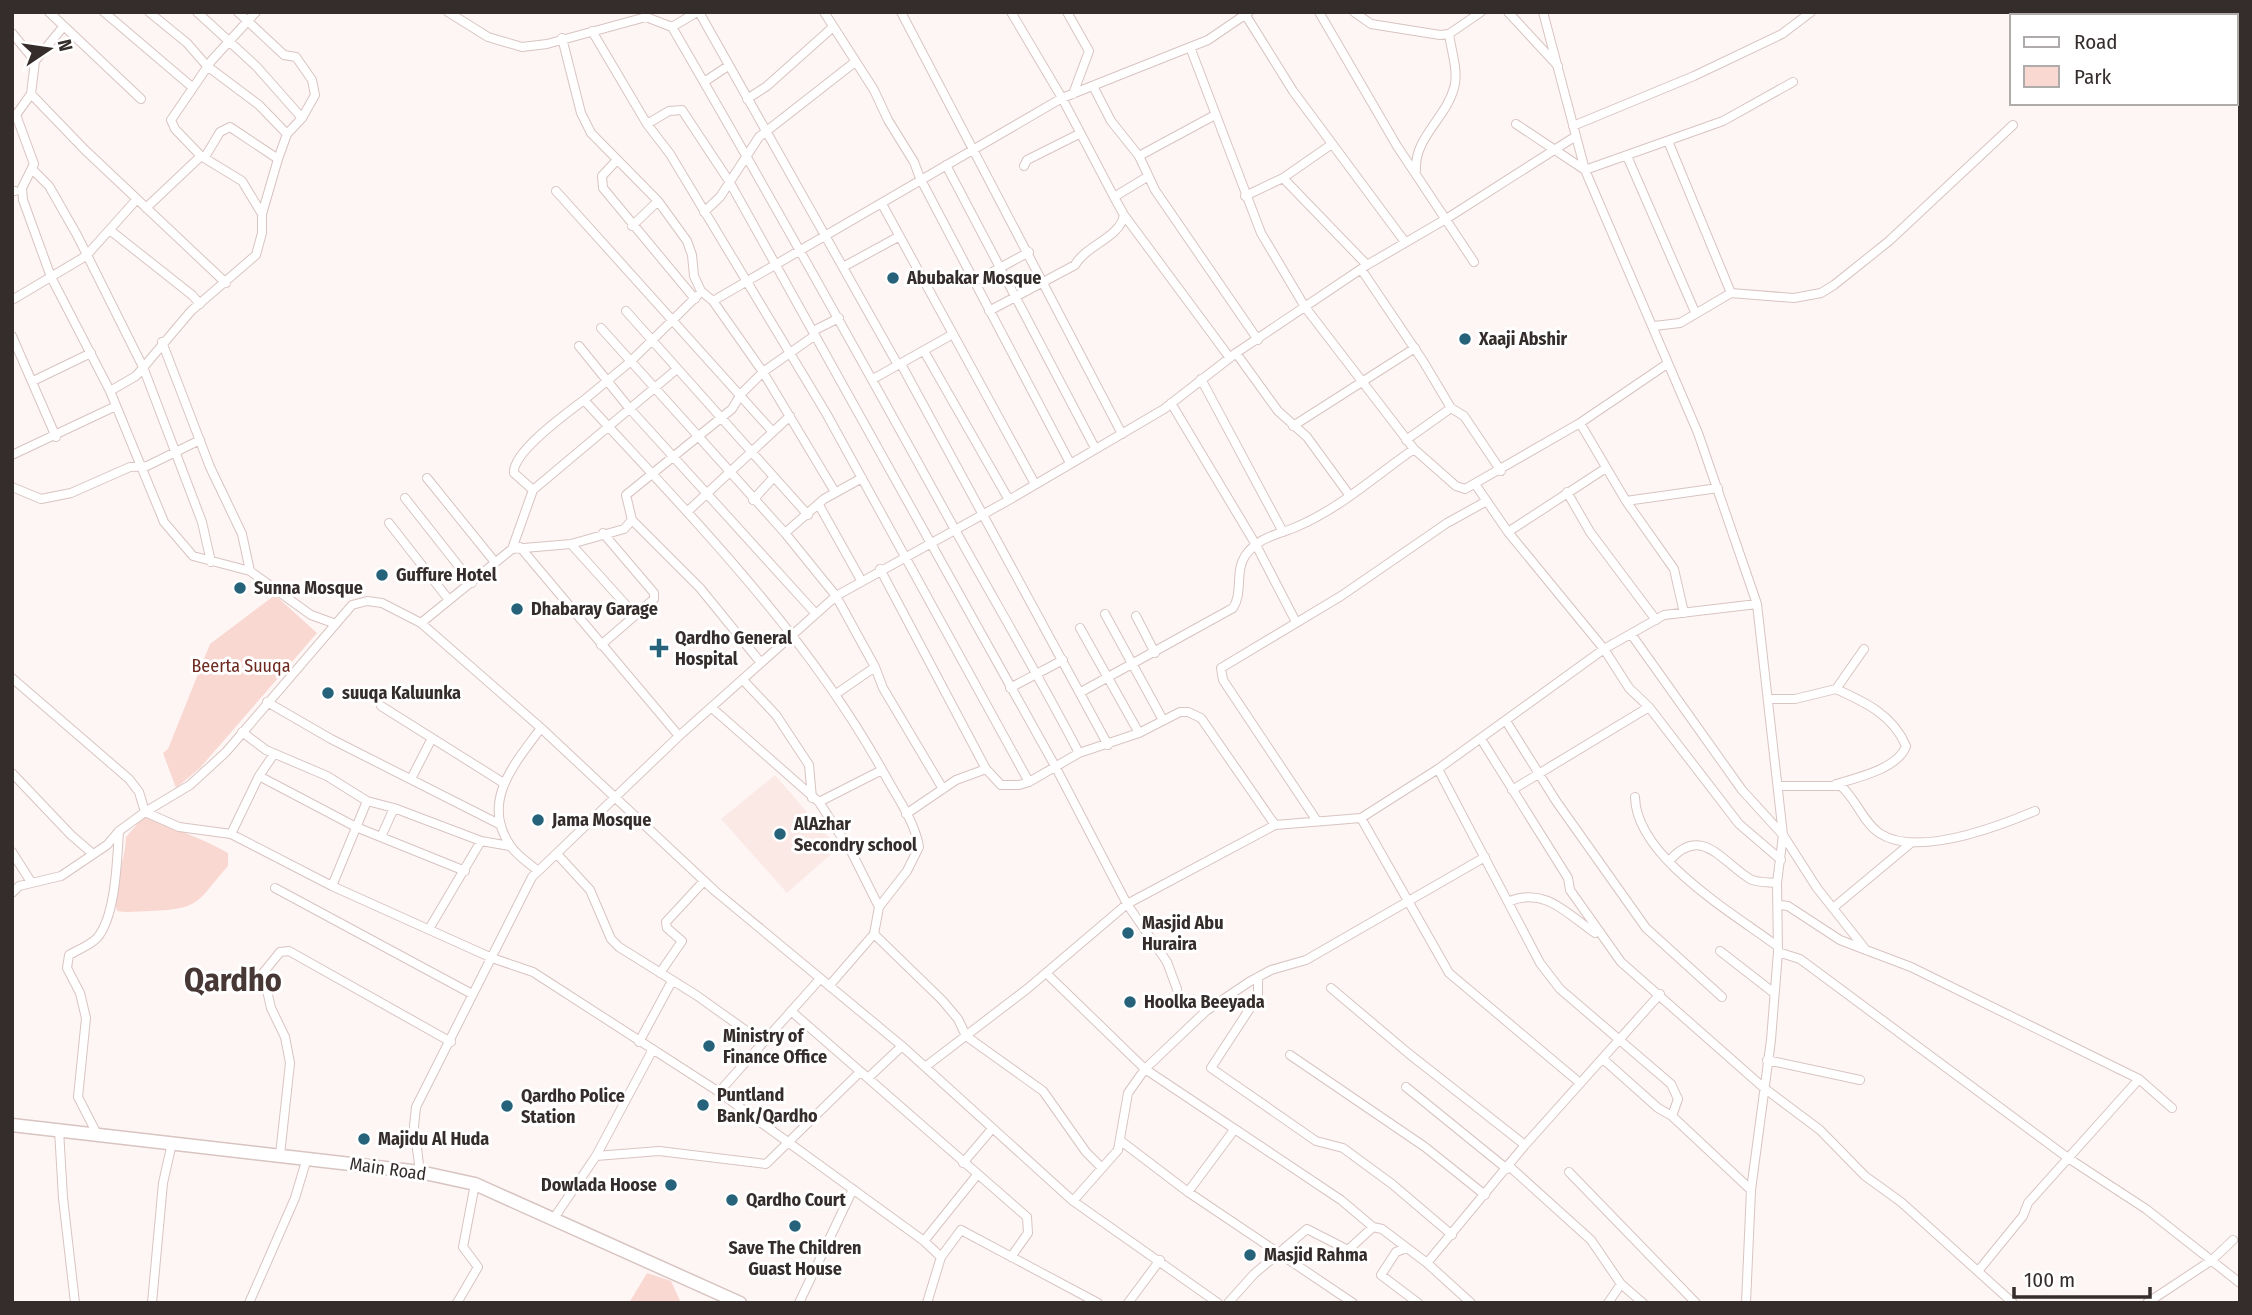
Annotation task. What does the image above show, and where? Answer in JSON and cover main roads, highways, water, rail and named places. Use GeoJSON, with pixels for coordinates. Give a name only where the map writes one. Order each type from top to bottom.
{"type":"FeatureCollection","features":[{"type":"Feature","properties":{"kind":"main road","name":"Main Road"},"geometry":{"type":"LineString","coordinates":[[12,1125],[420,1172],[475,1184],[740,1303]]}},
{"type":"Feature","properties":{"kind":"place","name":"Abubakar Mosque"},"geometry":{"type":"Point","coordinates":[893,278]}},
{"type":"Feature","properties":{"kind":"place","name":"Xaaji Abshir"},"geometry":{"type":"Point","coordinates":[1465,339]}},
{"type":"Feature","properties":{"kind":"place","name":"Guffure Hotel"},"geometry":{"type":"Point","coordinates":[382,575]}},
{"type":"Feature","properties":{"kind":"place","name":"Sunna Mosque"},"geometry":{"type":"Point","coordinates":[240,588]}},
{"type":"Feature","properties":{"kind":"place","name":"Dhabaray Garage"},"geometry":{"type":"Point","coordinates":[517,609]}},
{"type":"Feature","properties":{"kind":"place","name":"Qardho General Hospital"},"geometry":{"type":"Point","coordinates":[659,648]}},
{"type":"Feature","properties":{"kind":"place","name":"suuqa Kaluunka"},"geometry":{"type":"Point","coordinates":[328,693]}},
{"type":"Feature","properties":{"kind":"place","name":"Jama Mosque"},"geometry":{"type":"Point","coordinates":[538,820]}},
{"type":"Feature","properties":{"kind":"place","name":"AlAzhar Secondry school"},"geometry":{"type":"Point","coordinates":[780,834]}},
{"type":"Feature","properties":{"kind":"place","name":"Masjid Abu Huraira"},"geometry":{"type":"Point","coordinates":[1128,933]}},
{"type":"Feature","properties":{"kind":"place","name":"Hoolka Beeyada"},"geometry":{"type":"Point","coordinates":[1130,1002]}},
{"type":"Feature","properties":{"kind":"place","name":"Ministry of Finance Office"},"geometry":{"type":"Point","coordinates":[709,1046]}},
{"type":"Feature","properties":{"kind":"place","name":"Puntland Bank/Qardho"},"geometry":{"type":"Point","coordinates":[703,1105]}},
{"type":"Feature","properties":{"kind":"place","name":"Qardho Police Station"},"geometry":{"type":"Point","coordinates":[507,1106]}},
{"type":"Feature","properties":{"kind":"place","name":"Majidu Al Huda"},"geometry":{"type":"Point","coordinates":[364,1139]}},
{"type":"Feature","properties":{"kind":"place","name":"Dowlada Hoose"},"geometry":{"type":"Point","coordinates":[671,1185]}},
{"type":"Feature","properties":{"kind":"place","name":"Qardho Court"},"geometry":{"type":"Point","coordinates":[732,1200]}},
{"type":"Feature","properties":{"kind":"place","name":"Save The Children Guast House"},"geometry":{"type":"Point","coordinates":[795,1226]}},
{"type":"Feature","properties":{"kind":"place","name":"Masjid Rahma"},"geometry":{"type":"Point","coordinates":[1250,1255]}},
{"type":"Feature","properties":{"kind":"district","name":"Qardho"},"geometry":{"type":"Point","coordinates":[233,980]}},
{"type":"Feature","properties":{"kind":"park label","name":"Beerta Suuqa"},"geometry":{"type":"Point","coordinates":[241,666]}}]}
